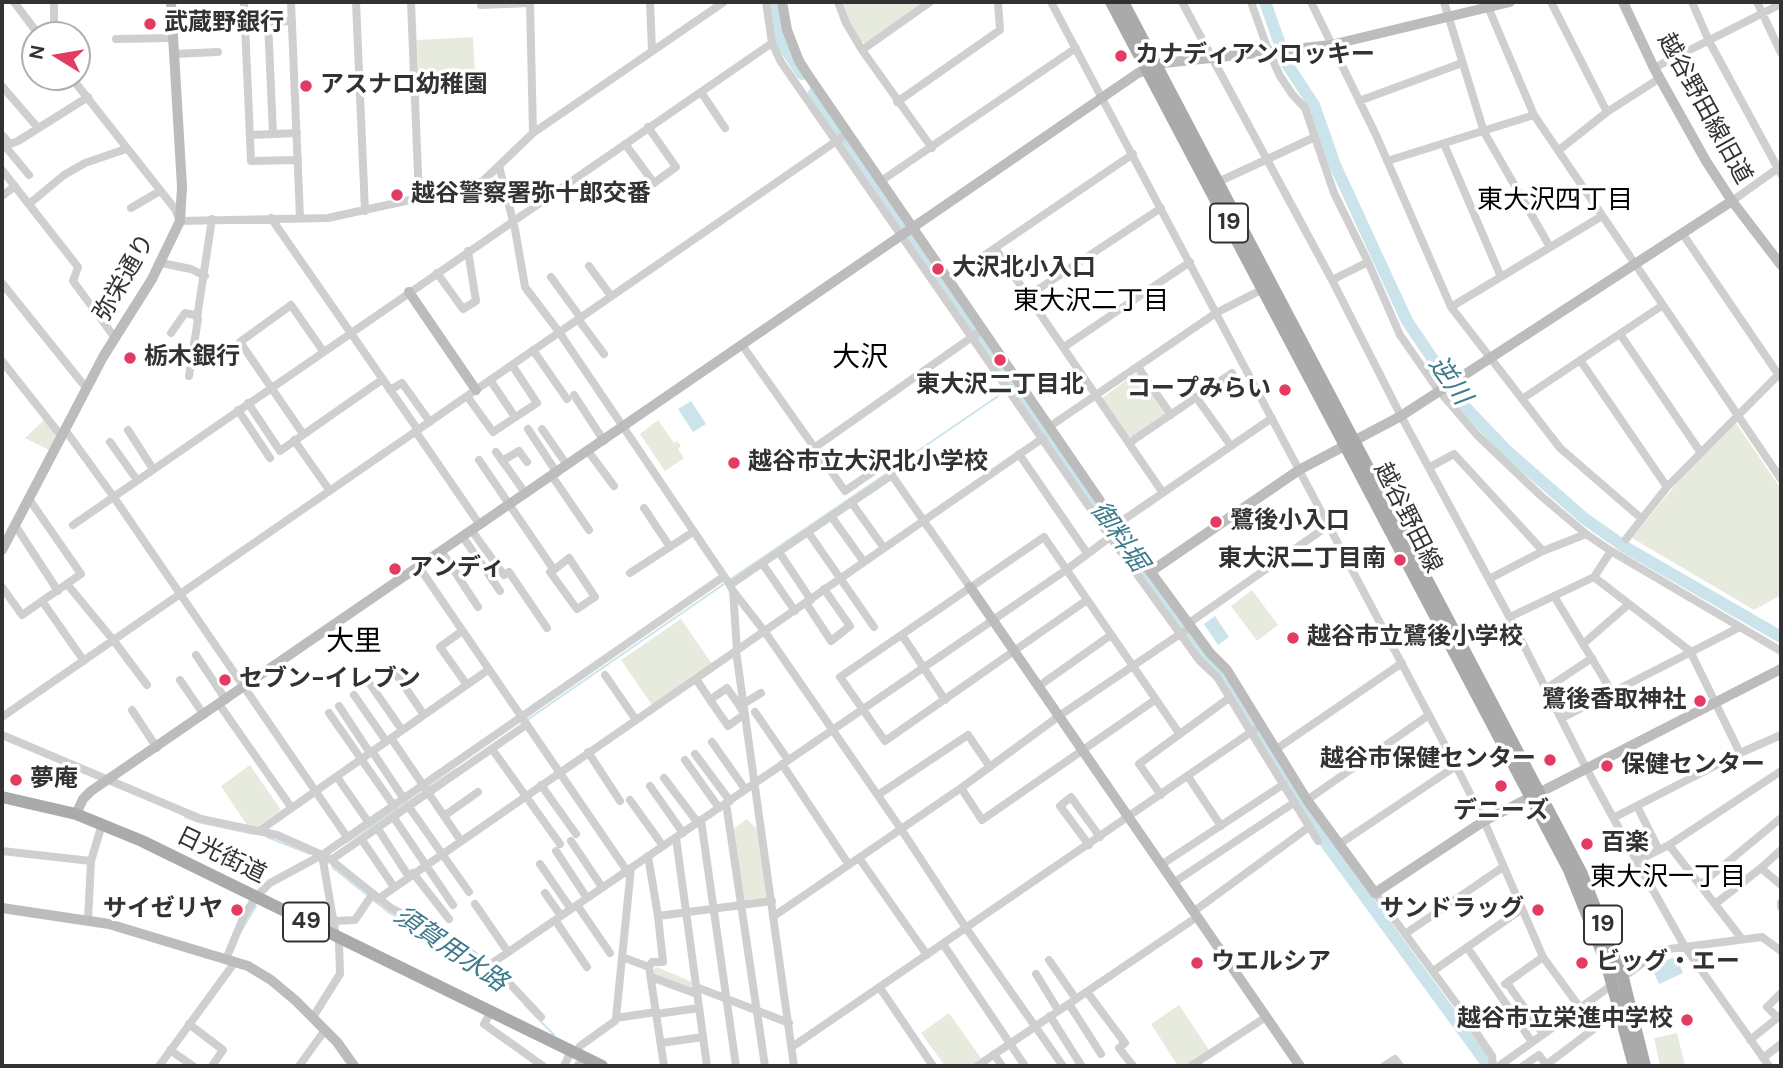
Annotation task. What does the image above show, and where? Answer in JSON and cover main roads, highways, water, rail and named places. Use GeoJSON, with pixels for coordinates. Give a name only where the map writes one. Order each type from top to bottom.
{"type":"FeatureCollection","features":[{"type":"Feature","properties":{"kind":"main road","name":"越谷野田線"},"geometry":{"type":"LineString","coordinates":[[1111,2],[1218,182],[1536,794],[1618,981],[1645,1066]]}},
{"type":"Feature","properties":{"kind":"main road","name":"越谷野田線"},"geometry":{"type":"LineString","coordinates":[[1123,2],[1151,66],[1263,289],[1351,442]]}},
{"type":"Feature","properties":{"kind":"main road","name":"日光街道"},"geometry":{"type":"LineString","coordinates":[[2,797],[76,814],[142,841],[256,897],[336,932],[576,1059],[603,1066]]}},
{"type":"Feature","properties":{"kind":"main road","name":"越谷野田線"},"geometry":{"type":"LineString","coordinates":[[1618,981],[1634,1066]]}},
{"type":"Feature","properties":{"kind":"water"},"geometry":{"type":"Polygon","coordinates":[[[691,401],[706,424],[693,432],[678,409],[691,401]]]}},
{"type":"Feature","properties":{"kind":"water"},"geometry":{"type":"Polygon","coordinates":[[[1215,616],[1229,637],[1218,645],[1204,624],[1215,616]]]}},
{"type":"Feature","properties":{"kind":"water"},"geometry":{"type":"Polygon","coordinates":[[[1676,956],[1683,973],[1659,984],[1652,968],[1676,956]]]}},
{"type":"Feature","properties":{"kind":"waterway","name":"御料堀"},"geometry":{"type":"LineString","coordinates":[[775,2],[778,37],[802,74]]}},
{"type":"Feature","properties":{"kind":"waterway","name":"逆川"},"geometry":{"type":"LineString","coordinates":[[1265,2],[1287,64],[1314,105],[1335,165],[1407,321],[1466,408],[1506,450],[1585,519],[1625,547],[1781,637]]}},
{"type":"Feature","properties":{"kind":"waterway","name":"御料堀"},"geometry":{"type":"LineString","coordinates":[[814,93],[907,235],[1175,619],[1206,661],[1222,675],[1317,831],[1485,1061]]}},
{"type":"Feature","properties":{"kind":"waterway"},"geometry":{"type":"LineString","coordinates":[[893,468],[1004,392]]}},
{"type":"Feature","properties":{"kind":"waterway"},"geometry":{"type":"LineString","coordinates":[[731,579],[886,474]]}},
{"type":"Feature","properties":{"kind":"waterway"},"geometry":{"type":"LineString","coordinates":[[527,720],[724,584]]}},
{"type":"Feature","properties":{"kind":"waterway"},"geometry":{"type":"LineString","coordinates":[[429,787],[456,769]]}},
{"type":"Feature","properties":{"kind":"waterway"},"geometry":{"type":"LineString","coordinates":[[347,842],[424,791]]}},
{"type":"Feature","properties":{"kind":"waterway","name":"須賀用水路"},"geometry":{"type":"LineString","coordinates":[[185,817],[254,834]]}},
{"type":"Feature","properties":{"kind":"waterway","name":"須賀用水路"},"geometry":{"type":"LineString","coordinates":[[267,837],[310,854]]}},
{"type":"Feature","properties":{"kind":"waterway","name":"須賀用水路"},"geometry":{"type":"LineString","coordinates":[[332,867],[367,895]]}},
{"type":"Feature","properties":{"kind":"waterway","name":"須賀用水路"},"geometry":{"type":"LineString","coordinates":[[372,899],[388,912],[451,944],[478,963]]}},
{"type":"Feature","properties":{"kind":"waterway"},"geometry":{"type":"LineString","coordinates":[[243,928],[256,906]]}},
{"type":"Feature","properties":{"kind":"waterway","name":"須賀用水路"},"geometry":{"type":"LineString","coordinates":[[524,1004],[554,1035]]}},
{"type":"Feature","properties":{"kind":"place","name":"武蔵野銀行"},"geometry":{"type":"Point","coordinates":[150,24]}},
{"type":"Feature","properties":{"kind":"place","name":"カナディアンロッキー"},"geometry":{"type":"Point","coordinates":[1121,56]}},
{"type":"Feature","properties":{"kind":"place","name":"アスナロ幼稚園"},"geometry":{"type":"Point","coordinates":[306,86]}},
{"type":"Feature","properties":{"kind":"place","name":"越谷警察署弥十郎交番"},"geometry":{"type":"Point","coordinates":[397,195]}},
{"type":"Feature","properties":{"kind":"place","name":"大沢北小入口"},"geometry":{"type":"Point","coordinates":[938,269]}},
{"type":"Feature","properties":{"kind":"place","name":"栃木銀行"},"geometry":{"type":"Point","coordinates":[130,358]}},
{"type":"Feature","properties":{"kind":"place","name":"東大沢二丁目北"},"geometry":{"type":"Point","coordinates":[1000,360]}},
{"type":"Feature","properties":{"kind":"place","name":"コープみらい"},"geometry":{"type":"Point","coordinates":[1285,390]}},
{"type":"Feature","properties":{"kind":"place","name":"越谷市立大沢北小学校"},"geometry":{"type":"Point","coordinates":[734,463]}},
{"type":"Feature","properties":{"kind":"place","name":"鷺後小入口"},"geometry":{"type":"Point","coordinates":[1216,522]}},
{"type":"Feature","properties":{"kind":"place","name":"東大沢二丁目南"},"geometry":{"type":"Point","coordinates":[1400,560]}},
{"type":"Feature","properties":{"kind":"place","name":"アンディ"},"geometry":{"type":"Point","coordinates":[395,569]}},
{"type":"Feature","properties":{"kind":"place","name":"越谷市立鷺後小学校"},"geometry":{"type":"Point","coordinates":[1293,638]}},
{"type":"Feature","properties":{"kind":"place","name":"セブン-イレブン"},"geometry":{"type":"Point","coordinates":[225,680]}},
{"type":"Feature","properties":{"kind":"place","name":"鷺後香取神社"},"geometry":{"type":"Point","coordinates":[1700,701]}},
{"type":"Feature","properties":{"kind":"place","name":"越谷市保健センター"},"geometry":{"type":"Point","coordinates":[1550,760]}},
{"type":"Feature","properties":{"kind":"place","name":"保健センター"},"geometry":{"type":"Point","coordinates":[1607,766]}},
{"type":"Feature","properties":{"kind":"place","name":"夢庵"},"geometry":{"type":"Point","coordinates":[16,780]}},
{"type":"Feature","properties":{"kind":"place","name":"デニーズ"},"geometry":{"type":"Point","coordinates":[1501,786]}},
{"type":"Feature","properties":{"kind":"place","name":"百楽"},"geometry":{"type":"Point","coordinates":[1587,844]}},
{"type":"Feature","properties":{"kind":"place","name":"サイゼリヤ"},"geometry":{"type":"Point","coordinates":[237,910]}},
{"type":"Feature","properties":{"kind":"place","name":"サンドラッグ"},"geometry":{"type":"Point","coordinates":[1538,910]}},
{"type":"Feature","properties":{"kind":"place","name":"ウエルシア"},"geometry":{"type":"Point","coordinates":[1197,963]}},
{"type":"Feature","properties":{"kind":"place","name":"ビッグ・エー"},"geometry":{"type":"Point","coordinates":[1582,963]}},
{"type":"Feature","properties":{"kind":"place","name":"越谷市立栄進中学校"},"geometry":{"type":"Point","coordinates":[1687,1020]}},
{"type":"Feature","properties":{"kind":"district","name":"東大沢四丁目"},"geometry":{"type":"Point","coordinates":[1555,201]}},
{"type":"Feature","properties":{"kind":"district","name":"東大沢二丁目"},"geometry":{"type":"Point","coordinates":[1091,302]}},
{"type":"Feature","properties":{"kind":"district","name":"大沢"},"geometry":{"type":"Point","coordinates":[860,359]}},
{"type":"Feature","properties":{"kind":"district","name":"大里"},"geometry":{"type":"Point","coordinates":[354,643]}},
{"type":"Feature","properties":{"kind":"district","name":"東大沢一丁目"},"geometry":{"type":"Point","coordinates":[1668,878]}}]}
